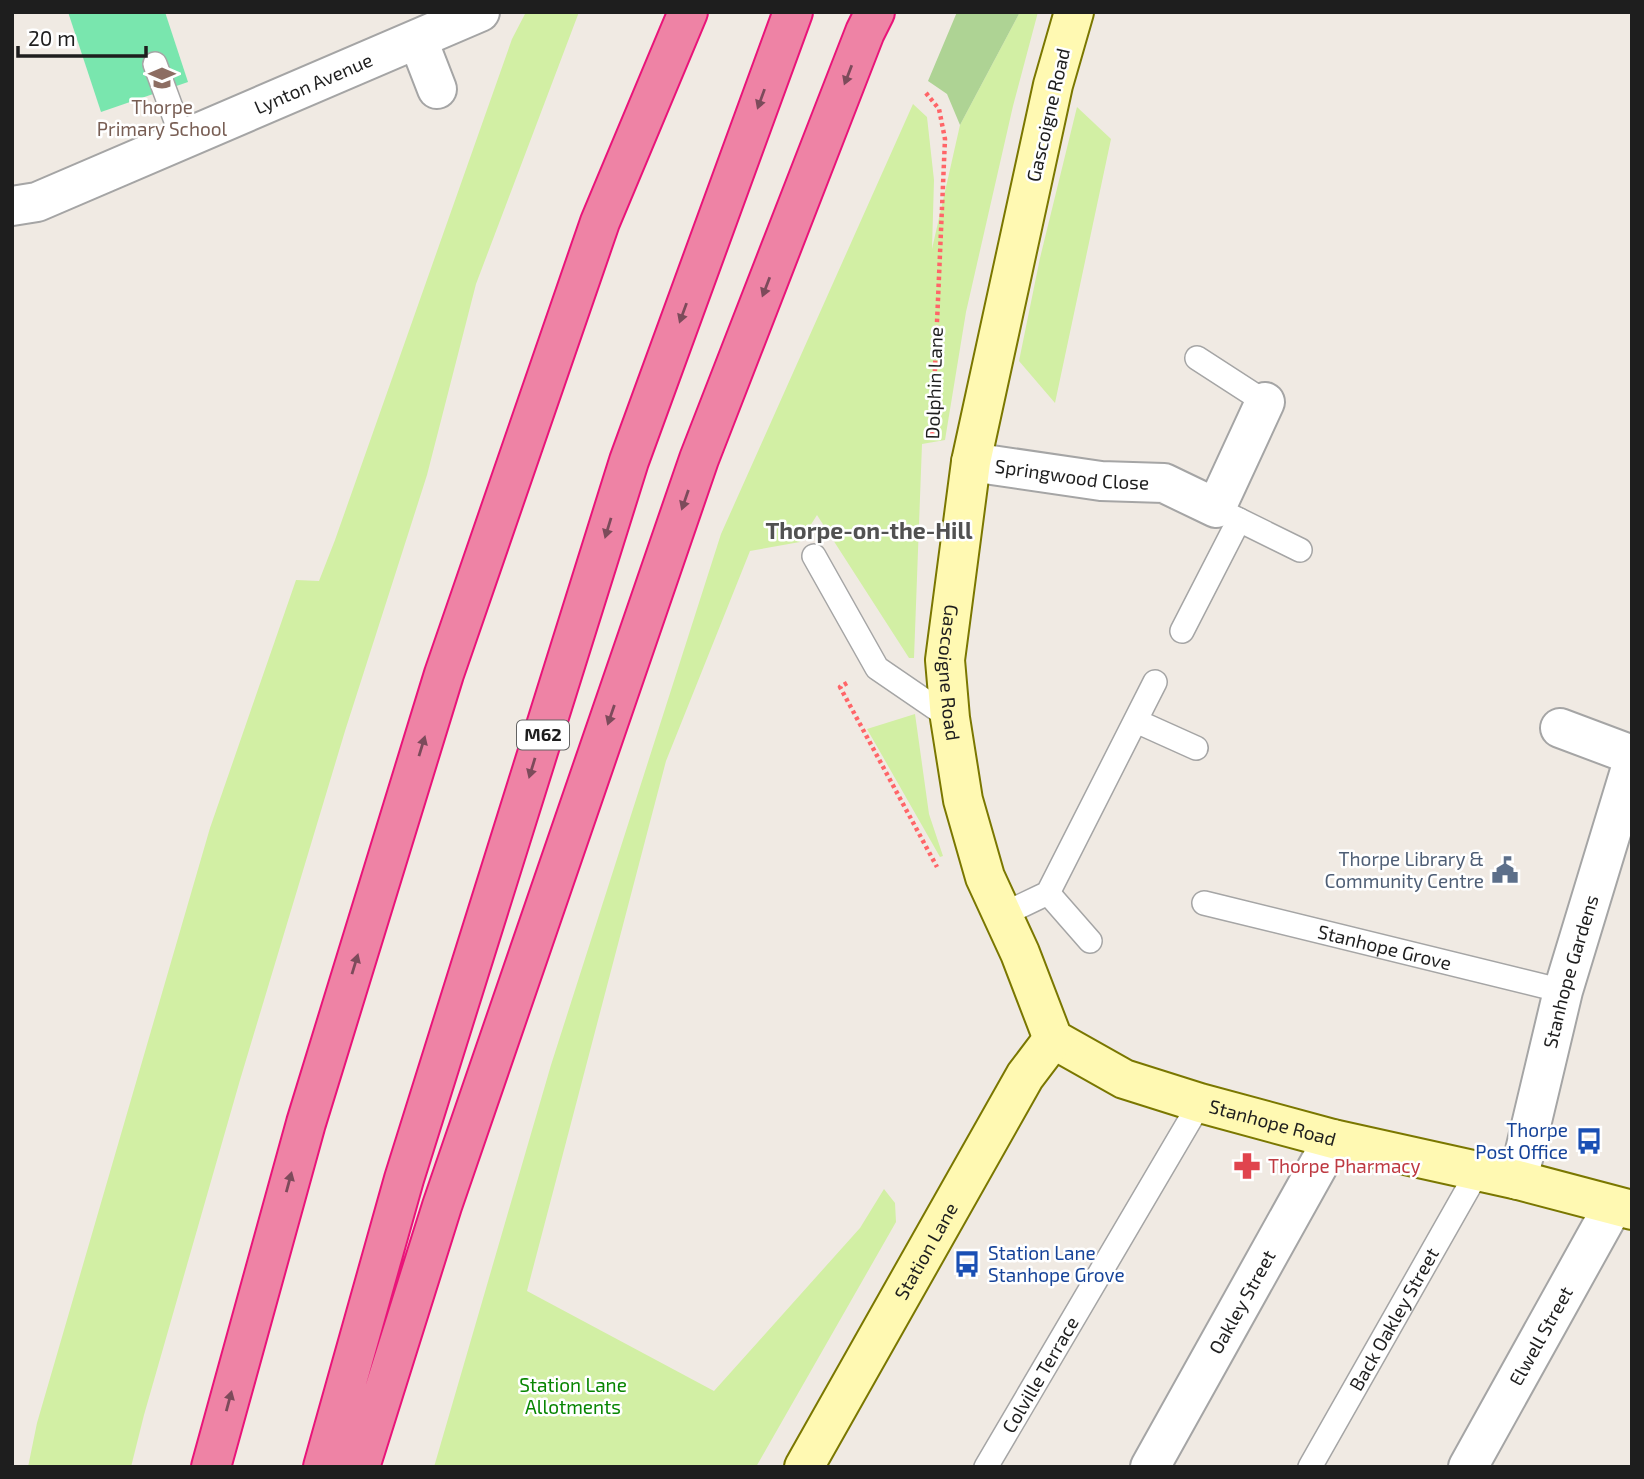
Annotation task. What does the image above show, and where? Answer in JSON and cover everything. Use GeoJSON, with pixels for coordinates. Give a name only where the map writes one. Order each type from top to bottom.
{"type":"FeatureCollection","features":[{"type":"Feature","properties":{"kind":"highway"},"geometry":{"type":"LineString","coordinates":[[211,1467],[306,1123],[444,674],[600,222],[688,12]]}},
{"type":"Feature","properties":{"kind":"highway","name":"M62"},"geometry":{"type":"LineString","coordinates":[[324,1467],[404,1179],[629,461],[793,12]]}},
{"type":"Feature","properties":{"kind":"highway"},"geometry":{"type":"LineString","coordinates":[[360,1467],[447,1193],[699,459],[875,12]]}},
{"type":"Feature","properties":{"kind":"street","name":"Lynton Avenue"},"geometry":{"type":"LineString","coordinates":[[12,206],[37,202],[480,12]]}},
{"type":"Feature","properties":{"kind":"street","name":"Gascoigne Road"},"geometry":{"type":"LineString","coordinates":[[1053,1040],[1020,953],[985,877],[963,800],[950,718],[946,660],[971,462],[1053,85],[1074,12]]}},
{"type":"Feature","properties":{"kind":"street"},"geometry":{"type":"LineString","coordinates":[[418,40],[437,89]]}},
{"type":"Feature","properties":{"kind":"street"},"geometry":{"type":"LineString","coordinates":[[1227,514],[1265,402]]}},
{"type":"Feature","properties":{"kind":"street","name":"Springwood Close"},"geometry":{"type":"LineString","coordinates":[[971,462],[1101,481],[1164,483],[1227,514]]}},
{"type":"Feature","properties":{"kind":"street"},"geometry":{"type":"LineString","coordinates":[[1560,728],[1632,755]]}},
{"type":"Feature","properties":{"kind":"street","name":"Stanhope Gardens"},"geometry":{"type":"LineString","coordinates":[[1518,1180],[1563,991],[1632,764]]}},
{"type":"Feature","properties":{"kind":"street"},"geometry":{"type":"LineString","coordinates":[[1053,1040],[1124,1079],[1200,1102]]}},
{"type":"Feature","properties":{"kind":"street","name":"Station Lane"},"geometry":{"type":"LineString","coordinates":[[804,1467],[1025,1076],[1053,1040]]}},
{"type":"Feature","properties":{"kind":"street","name":"Stanhope Road"},"geometry":{"type":"LineString","coordinates":[[1200,1102],[1333,1139],[1518,1180],[1623,1208]]}},
{"type":"Feature","properties":{"kind":"street","name":"Oakley Street"},"geometry":{"type":"LineString","coordinates":[[1150,1467],[1333,1139]]}},
{"type":"Feature","properties":{"kind":"street","name":"Elwell Street"},"geometry":{"type":"LineString","coordinates":[[1470,1466],[1623,1208]]}},
{"type":"Feature","properties":{"kind":"lane"},"geometry":{"type":"LineString","coordinates":[[155,64],[183,139]]}},
{"type":"Feature","properties":{"kind":"lane"},"geometry":{"type":"LineString","coordinates":[[1197,358],[1265,402]]}},
{"type":"Feature","properties":{"kind":"lane"},"geometry":{"type":"LineString","coordinates":[[1182,631],[1227,514],[1300,550]]}},
{"type":"Feature","properties":{"kind":"lane"},"geometry":{"type":"LineString","coordinates":[[814,556],[877,668],[950,718]]}},
{"type":"Feature","properties":{"kind":"lane"},"geometry":{"type":"LineString","coordinates":[[1002,915],[1048,893],[1156,682]]}},
{"type":"Feature","properties":{"kind":"lane"},"geometry":{"type":"LineString","coordinates":[[1136,721],[1196,748]]}},
{"type":"Feature","properties":{"kind":"lane"},"geometry":{"type":"LineString","coordinates":[[1048,893],[1090,942]]}},
{"type":"Feature","properties":{"kind":"lane","name":"Stanhope Grove"},"geometry":{"type":"LineString","coordinates":[[1204,903],[1563,991]]}},
{"type":"Feature","properties":{"kind":"lane","name":"Colville Terrace"},"geometry":{"type":"LineString","coordinates":[[986,1467],[1200,1102]]}},
{"type":"Feature","properties":{"kind":"lane","name":"Back Oakley Street"},"geometry":{"type":"LineString","coordinates":[[1310,1467],[1478,1171]]}},
{"type":"Feature","properties":{"kind":"path","name":"Dolphin Lane"},"geometry":{"type":"LineString","coordinates":[[926,93],[939,109],[945,139],[931,450]]}},
{"type":"Feature","properties":{"kind":"path"},"geometry":{"type":"LineString","coordinates":[[877,668],[840,687],[944,881],[985,877]]}},
{"type":"Feature","properties":{"kind":"green space"},"geometry":{"type":"Polygon","coordinates":[[[68,12],[165,12],[188,82],[101,112],[68,12]]]}},
{"type":"Feature","properties":{"kind":"green space"},"geometry":{"type":"Polygon","coordinates":[[[526,12],[579,12],[476,284],[427,475],[345,731],[240,1080],[131,1467],[28,1467],[37,1423],[210,828],[296,580],[319,581],[335,540],[512,39],[526,12]]]}},
{"type":"Feature","properties":{"kind":"green space"},"geometry":{"type":"Polygon","coordinates":[[[957,12],[1020,12],[960,125],[947,94],[928,81],[957,12]]]}},
{"type":"Feature","properties":{"kind":"green space","name":"Station Lane Allotments"},"geometry":{"type":"Polygon","coordinates":[[[1020,12],[1038,12],[1013,106],[966,312],[945,440],[922,444],[914,658],[909,658],[817,515],[800,542],[750,551],[666,761],[527,1291],[714,1391],[860,1228],[884,1189],[895,1203],[896,1222],[756,1467],[434,1467],[551,1065],[721,534],[913,104],[927,117],[934,180],[932,249],[960,125],[1020,12]]]}},
{"type":"Feature","properties":{"kind":"green space"},"geometry":{"type":"Polygon","coordinates":[[[1077,107],[1111,139],[1055,403],[1019,361],[1040,258],[1077,107]]]}},
{"type":"Feature","properties":{"kind":"green space"},"geometry":{"type":"Polygon","coordinates":[[[915,714],[929,814],[943,856],[940,857],[867,729],[915,714]]]}},
{"type":"Feature","properties":{"kind":"place","name":"Thorpe Primary School"},"geometry":{"type":"Point","coordinates":[162,78]}},
{"type":"Feature","properties":{"kind":"place","name":"Thorpe Library & Community Centre"},"geometry":{"type":"Point","coordinates":[1505,870]}},
{"type":"Feature","properties":{"kind":"place","name":"Thorpe Post Office"},"geometry":{"type":"Point","coordinates":[1589,1141]}},
{"type":"Feature","properties":{"kind":"place","name":"Thorpe Pharmacy"},"geometry":{"type":"Point","coordinates":[1247,1166]}},
{"type":"Feature","properties":{"kind":"place","name":"Station Lane Stanhope Grove"},"geometry":{"type":"Point","coordinates":[967,1264]}},
{"type":"Feature","properties":{"kind":"district","name":"Thorpe-on-the-Hill"},"geometry":{"type":"Point","coordinates":[869,531]}}]}
